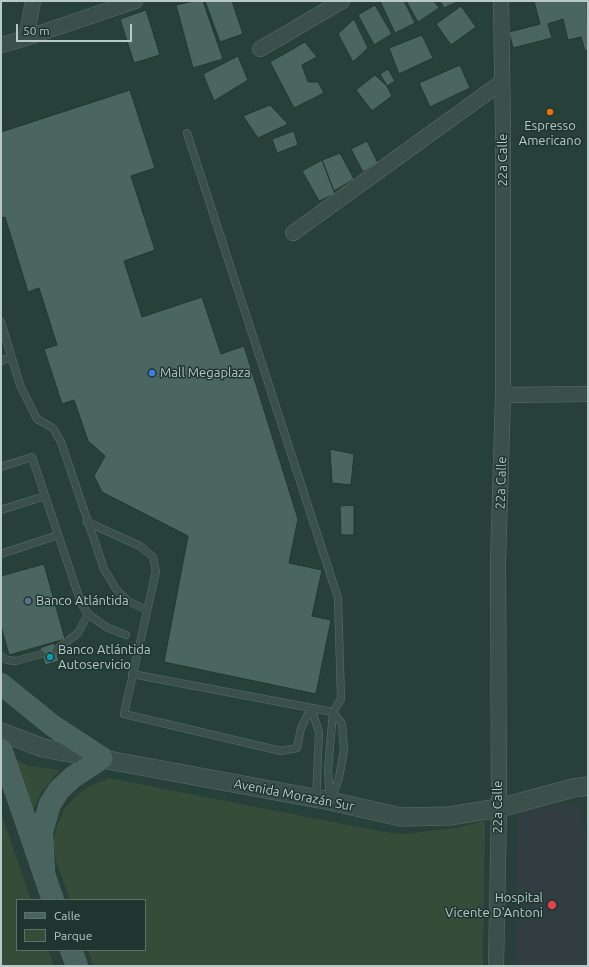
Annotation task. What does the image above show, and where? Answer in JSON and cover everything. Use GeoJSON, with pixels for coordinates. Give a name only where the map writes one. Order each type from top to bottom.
{"type":"FeatureCollection","features":[{"type":"Feature","properties":{"kind":"main road"},"geometry":{"type":"LineString","coordinates":[[1,684],[53,726],[102,758],[73,777],[59,790],[50,804],[42,832],[44,874]]}},
{"type":"Feature","properties":{"kind":"main road"},"geometry":{"type":"LineString","coordinates":[[1,749],[53,899]]}},
{"type":"Feature","properties":{"kind":"main road"},"geometry":{"type":"LineString","coordinates":[[71,951],[77,966]]}},
{"type":"Feature","properties":{"kind":"street"},"geometry":{"type":"LineString","coordinates":[[26,38],[33,1]]}},
{"type":"Feature","properties":{"kind":"street"},"geometry":{"type":"LineString","coordinates":[[1,45],[135,1]]}},
{"type":"Feature","properties":{"kind":"street"},"geometry":{"type":"LineString","coordinates":[[260,49],[342,1]]}},
{"type":"Feature","properties":{"kind":"street","name":"22a Calle"},"geometry":{"type":"LineString","coordinates":[[496,966],[499,808],[498,561],[504,395],[501,1]]}},
{"type":"Feature","properties":{"kind":"street"},"geometry":{"type":"LineString","coordinates":[[293,233],[502,82]]}},
{"type":"Feature","properties":{"kind":"street"},"geometry":{"type":"LineString","coordinates":[[504,395],[588,394]]}},
{"type":"Feature","properties":{"kind":"street","name":"Avenida Morazán Sur"},"geometry":{"type":"LineString","coordinates":[[1,732],[43,748],[323,800],[402,817],[449,816],[499,808],[573,788],[588,786]]}},
{"type":"Feature","properties":{"kind":"lane"},"geometry":{"type":"LineString","coordinates":[[188,133],[338,598],[341,699],[334,712],[323,800]]}},
{"type":"Feature","properties":{"kind":"lane"},"geometry":{"type":"LineString","coordinates":[[1,322],[20,385],[37,419],[53,428],[61,442],[104,569],[116,589],[128,601],[147,610]]}},
{"type":"Feature","properties":{"kind":"lane"},"geometry":{"type":"LineString","coordinates":[[1,361],[11,357]]}},
{"type":"Feature","properties":{"kind":"lane"},"geometry":{"type":"LineString","coordinates":[[1,467],[32,457],[78,597],[88,614],[106,627],[126,635]]}},
{"type":"Feature","properties":{"kind":"lane"},"geometry":{"type":"LineString","coordinates":[[1,510],[45,496]]}},
{"type":"Feature","properties":{"kind":"lane"},"geometry":{"type":"LineString","coordinates":[[87,522],[140,546],[153,557],[156,570],[124,714],[281,751],[297,748],[301,728],[311,708]]}},
{"type":"Feature","properties":{"kind":"lane"},"geometry":{"type":"LineString","coordinates":[[1,554],[58,535]]}},
{"type":"Feature","properties":{"kind":"lane"},"geometry":{"type":"LineString","coordinates":[[56,650],[78,634],[88,614]]}},
{"type":"Feature","properties":{"kind":"lane"},"geometry":{"type":"LineString","coordinates":[[1,656],[6,660],[16,661],[42,654]]}},
{"type":"Feature","properties":{"kind":"lane"},"geometry":{"type":"LineString","coordinates":[[132,674],[334,712],[342,724],[344,750],[339,778],[323,800]]}},
{"type":"Feature","properties":{"kind":"lane"},"geometry":{"type":"LineString","coordinates":[[311,708],[319,732],[323,800]]}},
{"type":"Feature","properties":{"kind":"shaded area","name":"Hospital Vicente D'Antoni"},"geometry":{"type":"Polygon","coordinates":[[[580,802],[588,844],[588,966],[516,966],[517,811],[580,802]]]}},
{"type":"Feature","properties":{"kind":"green space"},"geometry":{"type":"Polygon","coordinates":[[[14,758],[29,766],[60,770],[42,791],[33,809],[14,758]]]}},
{"type":"Feature","properties":{"kind":"green space"},"geometry":{"type":"Polygon","coordinates":[[[109,778],[384,832],[405,834],[455,828],[485,821],[483,966],[93,966],[88,951],[146,951],[146,899],[70,899],[56,861],[53,843],[57,825],[65,808],[75,797],[90,786],[109,778]]]}},
{"type":"Feature","properties":{"kind":"green space"},"geometry":{"type":"Polygon","coordinates":[[[1,813],[31,899],[16,899],[16,951],[48,951],[54,966],[1,966],[1,813]]]}},
{"type":"Feature","properties":{"kind":"building"},"geometry":{"type":"Polygon","coordinates":[[[194,1],[203,1],[223,59],[193,68],[176,5],[194,1]]]}},
{"type":"Feature","properties":{"kind":"building"},"geometry":{"type":"Polygon","coordinates":[[[205,1],[232,1],[243,34],[220,42],[205,1]]]}},
{"type":"Feature","properties":{"kind":"building"},"geometry":{"type":"Polygon","coordinates":[[[380,1],[404,1],[415,23],[395,33],[380,1]]]}},
{"type":"Feature","properties":{"kind":"building"},"geometry":{"type":"Polygon","coordinates":[[[406,1],[434,1],[439,8],[418,22],[406,1]]]}},
{"type":"Feature","properties":{"kind":"building"},"geometry":{"type":"Polygon","coordinates":[[[440,1],[459,1],[444,8],[440,1]]]}},
{"type":"Feature","properties":{"kind":"building"},"geometry":{"type":"Polygon","coordinates":[[[534,1],[587,1],[588,50],[585,51],[581,37],[568,40],[563,19],[548,24],[552,38],[513,48],[509,32],[540,24],[534,1]]]}},
{"type":"Feature","properties":{"kind":"building"},"geometry":{"type":"Polygon","coordinates":[[[375,5],[392,34],[374,45],[358,15],[375,5]]]}},
{"type":"Feature","properties":{"kind":"building"},"geometry":{"type":"Polygon","coordinates":[[[461,6],[476,27],[451,45],[436,24],[461,6]]]}},
{"type":"Feature","properties":{"kind":"building"},"geometry":{"type":"Polygon","coordinates":[[[146,10],[160,55],[134,63],[120,19],[146,10]]]}},
{"type":"Feature","properties":{"kind":"building"},"geometry":{"type":"Polygon","coordinates":[[[354,19],[368,48],[353,62],[338,34],[354,19]]]}},
{"type":"Feature","properties":{"kind":"building"},"geometry":{"type":"Polygon","coordinates":[[[422,35],[433,58],[399,74],[389,48],[422,35]]]}},
{"type":"Feature","properties":{"kind":"building"},"geometry":{"type":"Polygon","coordinates":[[[305,42],[317,57],[302,65],[308,82],[318,82],[324,93],[294,108],[270,62],[305,42]]]}},
{"type":"Feature","properties":{"kind":"building"},"geometry":{"type":"Polygon","coordinates":[[[238,56],[248,80],[214,101],[203,74],[238,56]]]}},
{"type":"Feature","properties":{"kind":"building"},"geometry":{"type":"Polygon","coordinates":[[[460,65],[470,88],[430,107],[419,83],[460,65]]]}},
{"type":"Feature","properties":{"kind":"building"},"geometry":{"type":"Polygon","coordinates":[[[388,69],[395,81],[387,86],[380,74],[388,69]]]}},
{"type":"Feature","properties":{"kind":"building"},"geometry":{"type":"Polygon","coordinates":[[[375,75],[387,86],[392,96],[372,111],[356,90],[375,75]]]}},
{"type":"Feature","properties":{"kind":"building","name":"Mall Megaplaza"},"geometry":{"type":"Polygon","coordinates":[[[130,90],[155,168],[131,176],[155,250],[124,261],[142,317],[202,297],[221,354],[244,346],[298,519],[289,563],[322,570],[312,616],[331,620],[316,694],[164,662],[188,536],[102,492],[94,476],[105,456],[88,441],[74,400],[62,404],[44,349],[57,345],[39,288],[28,292],[5,217],[1,218],[1,132],[130,90]]]}},
{"type":"Feature","properties":{"kind":"building"},"geometry":{"type":"Polygon","coordinates":[[[270,105],[288,124],[258,138],[243,116],[270,105]]]}},
{"type":"Feature","properties":{"kind":"building"},"geometry":{"type":"Polygon","coordinates":[[[294,131],[298,145],[277,153],[272,139],[294,131]]]}},
{"type":"Feature","properties":{"kind":"building"},"geometry":{"type":"Polygon","coordinates":[[[367,141],[378,163],[363,172],[351,149],[367,141]]]}},
{"type":"Feature","properties":{"kind":"building"},"geometry":{"type":"Polygon","coordinates":[[[340,153],[354,179],[334,191],[322,160],[340,153]]]}},
{"type":"Feature","properties":{"kind":"building"},"geometry":{"type":"Polygon","coordinates":[[[322,160],[335,194],[319,201],[302,171],[322,160]]]}},
{"type":"Feature","properties":{"kind":"building"},"geometry":{"type":"Polygon","coordinates":[[[330,449],[354,454],[351,485],[332,483],[330,449]]]}},
{"type":"Feature","properties":{"kind":"building"},"geometry":{"type":"Polygon","coordinates":[[[354,505],[354,535],[341,535],[340,506],[354,505]]]}},
{"type":"Feature","properties":{"kind":"building","name":"Banco Atlántida"},"geometry":{"type":"Polygon","coordinates":[[[44,564],[65,639],[9,655],[1,626],[1,576],[44,564]]]}},
{"type":"Feature","properties":{"kind":"building","name":"Banco Atlántida Autoservicio"},"geometry":{"type":"Polygon","coordinates":[[[54,643],[59,661],[45,665],[40,648],[54,643]]]}},
{"type":"Feature","properties":{"kind":"place","name":"Espresso Americano"},"geometry":{"type":"Point","coordinates":[550,112]}},
{"type":"Feature","properties":{"kind":"place","name":"Mall Megaplaza"},"geometry":{"type":"Point","coordinates":[152,373]}},
{"type":"Feature","properties":{"kind":"place","name":"Banco Atlántida"},"geometry":{"type":"Point","coordinates":[28,601]}},
{"type":"Feature","properties":{"kind":"place","name":"Banco Atlántida Autoservicio"},"geometry":{"type":"Point","coordinates":[50,657]}},
{"type":"Feature","properties":{"kind":"place","name":"Hospital Vicente D'Antoni"},"geometry":{"type":"Point","coordinates":[552,905]}}]}
